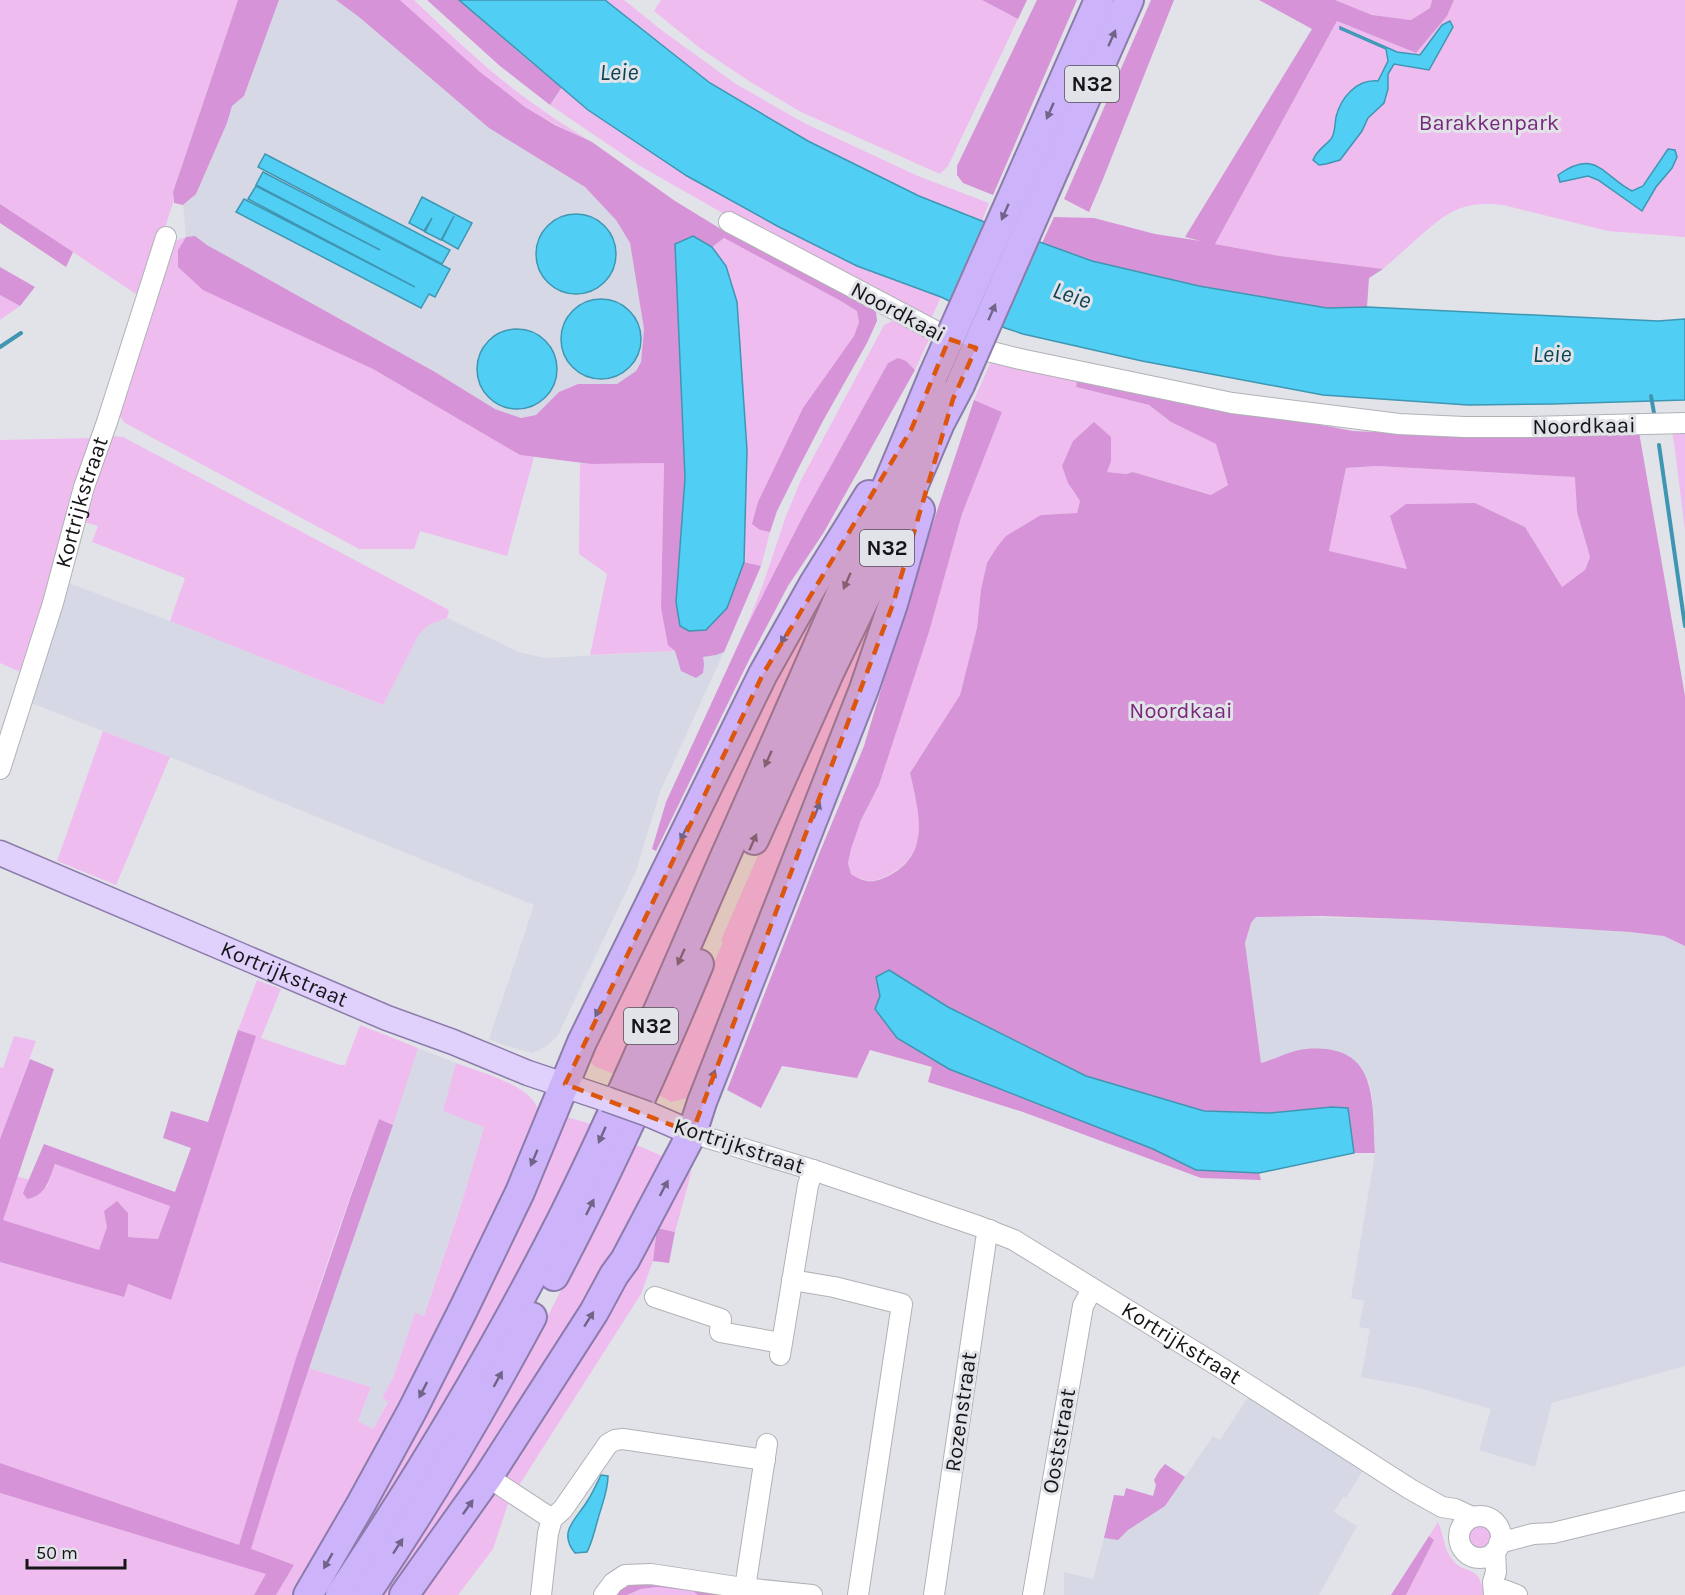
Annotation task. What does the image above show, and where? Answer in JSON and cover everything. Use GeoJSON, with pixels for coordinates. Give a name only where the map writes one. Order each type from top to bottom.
{"type":"FeatureCollection","features":[{"type":"Feature","properties":{"kind":"highway","name":"N32"},"geometry":{"type":"LineString","coordinates":[[340,1595],[381,1534],[452,1419],[561,1220],[649,1030],[851,573],[933,376],[1099,0]]}},
{"type":"Feature","properties":{"kind":"highway","name":"N32"},"geometry":{"type":"LineString","coordinates":[[365,1595],[399,1545],[472,1425],[618,1151],[713,932],[830,671],[869,590],[940,423],[957,392],[1129,0]]}},
{"type":"Feature","properties":{"kind":"highway"},"geometry":{"type":"LineString","coordinates":[[404,1595],[488,1477],[594,1312],[625,1260],[692,1133],[702,1102],[864,689],[893,604],[957,392]]}},
{"type":"Feature","properties":{"kind":"highway"},"geometry":{"type":"LineString","coordinates":[[308,1595],[362,1504],[423,1391],[520,1192],[582,1042],[763,674],[813,585],[910,430]]}},
{"type":"Feature","properties":{"kind":"main road","name":"Kortrijkstraat"},"geometry":{"type":"LineString","coordinates":[[0,853],[387,1018],[528,1073],[648,1114],[692,1133]]}},
{"type":"Feature","properties":{"kind":"street","name":"Noordkaai"},"geometry":{"type":"LineString","coordinates":[[729,222],[960,344],[1020,359],[1232,403],[1399,424],[1475,428],[1678,424]]}},
{"type":"Feature","properties":{"kind":"street","name":"Kortrijkstraat"},"geometry":{"type":"LineString","coordinates":[[0,769],[53,603],[84,487],[166,237]]}},
{"type":"Feature","properties":{"kind":"street","name":"Kortrijkstraat"},"geometry":{"type":"LineString","coordinates":[[692,1133],[813,1170],[1014,1240],[1410,1489],[1442,1507],[1455,1509],[1466,1524],[1481,1516],[1489,1519],[1493,1545]]}},
{"type":"Feature","properties":{"kind":"street"},"geometry":{"type":"LineString","coordinates":[[656,1297],[721,1319],[720,1332],[780,1349],[808,1185],[813,1170]]}},
{"type":"Feature","properties":{"kind":"street","name":"Rozenstraat"},"geometry":{"type":"LineString","coordinates":[[934,1595],[986,1240],[990,1230]]}},
{"type":"Feature","properties":{"kind":"street"},"geometry":{"type":"LineString","coordinates":[[792,1280],[834,1287],[902,1304],[858,1595]]}},
{"type":"Feature","properties":{"kind":"street","name":"Ooststraat"},"geometry":{"type":"LineString","coordinates":[[1033,1595],[1083,1306],[1092,1289]]}},
{"type":"Feature","properties":{"kind":"street"},"geometry":{"type":"LineString","coordinates":[[541,1595],[548,1533],[552,1519],[562,1509],[602,1450],[615,1440],[623,1439],[766,1452],[745,1588]]}},
{"type":"Feature","properties":{"kind":"street"},"geometry":{"type":"LineString","coordinates":[[488,1477],[552,1519]]}},
{"type":"Feature","properties":{"kind":"street"},"geometry":{"type":"LineString","coordinates":[[1466,1524],[1461,1546],[1466,1552],[1533,1534],[1553,1533],[1685,1501]]}},
{"type":"Feature","properties":{"kind":"street"},"geometry":{"type":"LineString","coordinates":[[1493,1545],[1496,1572],[1493,1590],[1504,1590],[1517,1595]]}},
{"type":"Feature","properties":{"kind":"street"},"geometry":{"type":"LineString","coordinates":[[604,1595],[614,1583],[626,1575],[651,1574],[812,1595]]}},
{"type":"Feature","properties":{"kind":"highlighted area"},"geometry":{"type":"Polygon","coordinates":[[[949,339],[976,348],[953,399],[893,604],[692,1133],[565,1084],[763,674],[911,430],[949,339]]]}},
{"type":"Feature","properties":{"kind":"shaded area"},"geometry":{"type":"Polygon","coordinates":[[[279,0],[336,0],[489,128],[585,187],[616,220],[630,243],[644,329],[641,362],[636,371],[617,384],[578,384],[559,392],[536,415],[521,418],[495,409],[435,372],[207,245],[195,236],[186,237],[183,205],[196,194],[227,123],[232,106],[244,96],[279,0]]]}},
{"type":"Feature","properties":{"kind":"shaded area"},"geometry":{"type":"Polygon","coordinates":[[[66,582],[382,705],[419,634],[429,625],[447,618],[519,652],[545,658],[676,651],[678,663],[724,652],[660,792],[636,871],[558,1035],[547,1046],[533,1053],[489,1039],[534,905],[26,701],[66,582]]]}},
{"type":"Feature","properties":{"kind":"shaded area"},"geometry":{"type":"Polygon","coordinates":[[[1256,917],[1432,920],[1630,932],[1664,936],[1685,946],[1685,1366],[1552,1403],[1535,1467],[1479,1450],[1491,1409],[1419,1388],[1361,1377],[1370,1329],[1359,1327],[1364,1301],[1351,1298],[1375,1153],[1369,1082],[1303,1049],[1261,1063],[1245,943],[1251,923],[1256,917]]]}},
{"type":"Feature","properties":{"kind":"shaded area"},"geometry":{"type":"Polygon","coordinates":[[[418,1048],[456,1063],[444,1111],[484,1127],[424,1316],[415,1314],[393,1378],[382,1398],[388,1401],[373,1429],[358,1421],[371,1387],[308,1368],[418,1048]]]}},
{"type":"Feature","properties":{"kind":"shaded area"},"geometry":{"type":"Polygon","coordinates":[[[1252,1394],[1365,1467],[1346,1498],[1343,1497],[1334,1512],[1357,1526],[1319,1595],[1064,1595],[1064,1572],[1093,1579],[1104,1538],[1118,1540],[1128,1530],[1165,1506],[1213,1436],[1220,1440],[1252,1394]]]}},
{"type":"Feature","properties":{"kind":"green space"},"geometry":{"type":"Polygon","coordinates":[[[0,0],[238,0],[173,192],[173,203],[142,298],[0,204],[0,0]]]}},
{"type":"Feature","properties":{"kind":"green space"},"geometry":{"type":"Polygon","coordinates":[[[238,0],[279,0],[244,96],[232,106],[227,123],[196,194],[183,205],[174,203],[173,192],[238,0]]]}},
{"type":"Feature","properties":{"kind":"green space"},"geometry":{"type":"Polygon","coordinates":[[[336,0],[400,0],[480,72],[525,107],[555,125],[592,142],[675,201],[729,234],[870,306],[876,312],[877,321],[867,343],[798,469],[777,511],[770,532],[760,530],[752,524],[758,502],[803,408],[854,336],[859,322],[857,311],[724,238],[712,247],[693,236],[675,244],[685,478],[678,570],[727,608],[744,562],[761,566],[724,652],[703,657],[703,673],[696,678],[681,671],[675,651],[668,645],[661,608],[664,463],[591,464],[520,455],[373,369],[203,290],[178,267],[178,250],[186,237],[195,236],[207,245],[435,372],[495,409],[521,418],[536,415],[559,392],[578,384],[617,384],[636,371],[641,362],[644,329],[630,243],[616,220],[585,187],[489,128],[336,0]]]}},
{"type":"Feature","properties":{"kind":"green space"},"geometry":{"type":"Polygon","coordinates":[[[400,0],[414,0],[507,84],[553,118],[592,142],[543,117],[510,96],[400,0]]]}},
{"type":"Feature","properties":{"kind":"green space"},"geometry":{"type":"Polygon","coordinates":[[[427,0],[459,0],[562,87],[550,105],[500,66],[427,0]]]}},
{"type":"Feature","properties":{"kind":"green space"},"geometry":{"type":"Polygon","coordinates":[[[605,0],[624,0],[736,84],[804,123],[918,176],[989,203],[982,221],[919,196],[808,141],[710,83],[605,0]]]}},
{"type":"Feature","properties":{"kind":"green space"},"geometry":{"type":"Polygon","coordinates":[[[661,0],[982,0],[1018,19],[948,166],[940,174],[801,112],[752,83],[701,49],[654,11],[661,0]]]}},
{"type":"Feature","properties":{"kind":"green space"},"geometry":{"type":"Polygon","coordinates":[[[982,0],[1027,0],[1018,19],[982,0]]]}},
{"type":"Feature","properties":{"kind":"green space"},"geometry":{"type":"Polygon","coordinates":[[[1037,0],[1077,0],[993,195],[963,183],[957,175],[957,166],[1037,0]]]}},
{"type":"Feature","properties":{"kind":"green space"},"geometry":{"type":"Polygon","coordinates":[[[1151,0],[1174,0],[1089,212],[1064,199],[1151,0]]]}},
{"type":"Feature","properties":{"kind":"green space"},"geometry":{"type":"Polygon","coordinates":[[[1259,0],[1335,0],[1372,15],[1411,20],[1430,8],[1432,0],[1454,0],[1447,16],[1416,53],[1337,21],[1215,244],[1280,256],[1383,269],[1369,278],[1367,307],[1327,308],[1199,286],[1092,261],[1042,243],[1054,217],[1094,218],[1155,234],[1201,241],[1185,237],[1312,29],[1259,0]]]}},
{"type":"Feature","properties":{"kind":"green space"},"geometry":{"type":"Polygon","coordinates":[[[1335,0],[1432,0],[1430,8],[1411,20],[1372,15],[1335,0]]]}},
{"type":"Feature","properties":{"kind":"green space","name":"Barakkenpark"},"geometry":{"type":"Polygon","coordinates":[[[1454,0],[1685,0],[1685,237],[1608,231],[1503,205],[1477,204],[1466,206],[1447,215],[1383,269],[1280,256],[1215,244],[1337,21],[1416,53],[1447,16],[1454,0]],[[1442,25],[1420,55],[1397,52],[1340,28],[1387,49],[1388,60],[1378,82],[1371,80],[1340,105],[1332,138],[1316,153],[1362,131],[1368,118],[1384,103],[1388,89],[1388,74],[1394,64],[1429,70],[1436,56],[1442,25]],[[1658,162],[1648,179],[1632,191],[1590,165],[1584,164],[1564,170],[1598,180],[1642,211],[1656,187],[1672,168],[1658,162]]]}},
{"type":"Feature","properties":{"kind":"green space"},"geometry":{"type":"Polygon","coordinates":[[[562,87],[588,110],[687,176],[723,197],[857,266],[941,297],[930,321],[740,223],[640,166],[550,105],[562,87]]]}},
{"type":"Feature","properties":{"kind":"green space"},"geometry":{"type":"Polygon","coordinates":[[[0,204],[73,252],[66,267],[0,223],[0,204]]]}},
{"type":"Feature","properties":{"kind":"green space"},"geometry":{"type":"Polygon","coordinates":[[[186,237],[178,250],[373,369],[520,455],[534,457],[507,556],[420,531],[414,549],[359,549],[125,423],[117,413],[172,242],[186,237]]]}},
{"type":"Feature","properties":{"kind":"green space"},"geometry":{"type":"Polygon","coordinates":[[[724,238],[857,311],[859,322],[760,530],[770,532],[761,566],[744,562],[747,450],[737,302],[726,266],[712,247],[724,238]]]}},
{"type":"Feature","properties":{"kind":"green space"},"geometry":{"type":"Polygon","coordinates":[[[0,267],[35,287],[20,306],[0,295],[0,267]]]}},
{"type":"Feature","properties":{"kind":"green space"},"geometry":{"type":"Polygon","coordinates":[[[0,295],[20,306],[0,320],[0,295]]]}},
{"type":"Feature","properties":{"kind":"green space"},"geometry":{"type":"Polygon","coordinates":[[[894,320],[930,337],[915,370],[906,361],[888,363],[803,516],[745,630],[800,482],[884,325],[894,320]]]}},
{"type":"Feature","properties":{"kind":"green space"},"geometry":{"type":"Polygon","coordinates":[[[898,358],[906,361],[915,370],[824,532],[788,586],[750,658],[656,851],[652,849],[666,802],[745,630],[803,516],[888,363],[898,358]]]}},
{"type":"Feature","properties":{"kind":"green space"},"geometry":{"type":"Polygon","coordinates":[[[992,359],[1077,379],[1076,387],[1149,405],[1171,422],[1216,444],[1228,485],[1212,495],[1133,472],[1126,474],[1106,472],[1068,483],[1080,501],[1077,513],[1041,515],[987,563],[981,589],[977,628],[960,695],[910,773],[918,816],[917,843],[912,855],[903,865],[890,874],[870,881],[851,874],[848,863],[851,849],[861,820],[879,785],[929,632],[962,514],[1002,412],[974,400],[992,359]]]}},
{"type":"Feature","properties":{"kind":"green space","name":"Noordkaai"},"geometry":{"type":"Polygon","coordinates":[[[1077,379],[1353,431],[1506,438],[1639,432],[1685,696],[1685,946],[1664,936],[1630,932],[1432,920],[1322,916],[1256,917],[1251,923],[1245,943],[1261,1063],[1306,1049],[1330,1050],[1347,1055],[1359,1065],[1367,1079],[1371,1095],[1375,1153],[1354,1153],[1348,1108],[1332,1107],[1269,1113],[1204,1111],[1086,1076],[948,1007],[889,970],[879,986],[880,996],[876,1009],[897,1038],[949,1069],[1153,1149],[1196,1170],[1259,1173],[1261,1180],[1201,1178],[1023,1112],[928,1082],[932,1067],[870,1050],[857,1078],[782,1066],[761,1108],[727,1090],[819,854],[864,746],[915,577],[974,400],[1002,412],[962,514],[929,632],[879,785],[861,820],[851,849],[848,863],[851,874],[862,880],[875,881],[890,875],[903,866],[912,855],[917,843],[918,816],[910,773],[960,695],[977,628],[981,589],[987,563],[1006,536],[1041,515],[1077,513],[1080,501],[1068,483],[1062,466],[1073,441],[1094,422],[1111,437],[1111,461],[1107,472],[1126,474],[1133,472],[1211,495],[1228,485],[1216,444],[1171,422],[1149,405],[1076,387],[1077,379]],[[1377,466],[1346,468],[1329,551],[1407,569],[1390,516],[1406,504],[1475,503],[1525,527],[1562,587],[1585,570],[1590,557],[1577,512],[1575,477],[1377,466]]]}},
{"type":"Feature","properties":{"kind":"green space"},"geometry":{"type":"Polygon","coordinates":[[[1672,431],[1685,431],[1685,530],[1674,443],[1672,431]]]}},
{"type":"Feature","properties":{"kind":"green space"},"geometry":{"type":"Polygon","coordinates":[[[111,436],[123,437],[449,610],[447,618],[429,625],[419,634],[383,705],[170,621],[185,578],[92,542],[98,526],[84,522],[111,436]]]}},
{"type":"Feature","properties":{"kind":"green space"},"geometry":{"type":"Polygon","coordinates":[[[95,438],[25,674],[0,663],[0,440],[95,438]]]}},
{"type":"Feature","properties":{"kind":"green space"},"geometry":{"type":"Polygon","coordinates":[[[580,463],[664,463],[661,608],[675,651],[590,655],[607,574],[579,554],[580,463]]]}},
{"type":"Feature","properties":{"kind":"green space"},"geometry":{"type":"Polygon","coordinates":[[[1377,466],[1576,477],[1577,512],[1590,557],[1585,570],[1562,587],[1525,527],[1475,503],[1406,504],[1407,569],[1329,552],[1346,468],[1377,466]]]}},
{"type":"Feature","properties":{"kind":"green space"},"geometry":{"type":"Polygon","coordinates":[[[839,564],[616,1075],[594,1066],[586,1056],[731,755],[839,564]]]}},
{"type":"Feature","properties":{"kind":"green space"},"geometry":{"type":"Polygon","coordinates":[[[880,577],[884,598],[695,1096],[671,1102],[657,1094],[723,942],[721,940],[880,577]]]}},
{"type":"Feature","properties":{"kind":"green space"},"geometry":{"type":"Polygon","coordinates":[[[103,731],[170,757],[116,885],[57,861],[103,731]]]}},
{"type":"Feature","properties":{"kind":"green space"},"geometry":{"type":"Polygon","coordinates":[[[257,980],[281,989],[261,1038],[340,1065],[345,1065],[360,1025],[418,1048],[393,1125],[379,1119],[359,1172],[305,1331],[239,1546],[0,1463],[0,1262],[124,1297],[127,1284],[171,1299],[255,1037],[238,1030],[257,980]]]}},
{"type":"Feature","properties":{"kind":"green space"},"geometry":{"type":"Polygon","coordinates":[[[238,1030],[256,1036],[171,1300],[128,1284],[124,1297],[0,1262],[0,1139],[30,1059],[54,1069],[3,1220],[99,1250],[107,1227],[104,1211],[117,1201],[128,1213],[128,1237],[158,1239],[170,1206],[55,1164],[43,1191],[27,1199],[23,1193],[44,1144],[175,1192],[191,1148],[163,1138],[171,1111],[208,1122],[238,1030]]]}},
{"type":"Feature","properties":{"kind":"green space"},"geometry":{"type":"Polygon","coordinates":[[[14,1036],[36,1041],[0,1139],[0,1067],[3,1068],[14,1036]]]}},
{"type":"Feature","properties":{"kind":"green space"},"geometry":{"type":"Polygon","coordinates":[[[456,1063],[501,1080],[524,1092],[537,1107],[538,1117],[469,1269],[371,1457],[292,1595],[276,1595],[294,1565],[250,1550],[308,1368],[371,1387],[358,1421],[373,1429],[388,1402],[382,1398],[393,1378],[415,1313],[424,1316],[484,1127],[443,1111],[456,1063]]]}},
{"type":"Feature","properties":{"kind":"green space"},"geometry":{"type":"Polygon","coordinates":[[[564,1116],[594,1125],[495,1323],[329,1595],[314,1595],[564,1116]]]}},
{"type":"Feature","properties":{"kind":"green space"},"geometry":{"type":"Polygon","coordinates":[[[379,1119],[393,1125],[302,1389],[251,1549],[294,1565],[276,1595],[254,1595],[266,1574],[0,1493],[0,1463],[239,1545],[296,1358],[379,1119]]]}},
{"type":"Feature","properties":{"kind":"green space"},"geometry":{"type":"Polygon","coordinates":[[[634,1144],[665,1157],[606,1276],[397,1595],[378,1595],[545,1321],[634,1144]]]}},
{"type":"Feature","properties":{"kind":"green space"},"geometry":{"type":"Polygon","coordinates":[[[55,1164],[170,1205],[158,1239],[128,1237],[127,1228],[105,1211],[107,1227],[99,1250],[2,1220],[17,1176],[29,1180],[24,1193],[47,1187],[55,1164]]]}},
{"type":"Feature","properties":{"kind":"green space"},"geometry":{"type":"Polygon","coordinates":[[[692,1170],[675,1232],[658,1228],[653,1261],[641,1294],[509,1501],[493,1549],[458,1595],[420,1595],[676,1188],[692,1170]]]}},
{"type":"Feature","properties":{"kind":"green space"},"geometry":{"type":"Polygon","coordinates":[[[657,1228],[675,1232],[669,1263],[653,1261],[657,1228]]]}},
{"type":"Feature","properties":{"kind":"green space"},"geometry":{"type":"Polygon","coordinates":[[[1165,1464],[1185,1477],[1165,1506],[1128,1530],[1118,1540],[1104,1538],[1114,1495],[1124,1496],[1126,1488],[1153,1496],[1156,1485],[1154,1480],[1165,1464]]]}},
{"type":"Feature","properties":{"kind":"green space"},"geometry":{"type":"Polygon","coordinates":[[[0,1493],[267,1574],[254,1595],[0,1595],[0,1493]]]}},
{"type":"Feature","properties":{"kind":"green space"},"geometry":{"type":"Polygon","coordinates":[[[1438,1522],[1451,1558],[1479,1578],[1484,1595],[1406,1595],[1434,1540],[1429,1536],[1438,1522]]]}},
{"type":"Feature","properties":{"kind":"green space"},"geometry":{"type":"Polygon","coordinates":[[[1479,1524],[1488,1528],[1492,1537],[1488,1546],[1479,1550],[1470,1546],[1466,1537],[1470,1528],[1479,1524]]]}},
{"type":"Feature","properties":{"kind":"green space"},"geometry":{"type":"Polygon","coordinates":[[[1429,1536],[1434,1540],[1406,1595],[1391,1595],[1429,1536]]]}},
{"type":"Feature","properties":{"kind":"green space"},"geometry":{"type":"Polygon","coordinates":[[[638,1578],[734,1595],[698,1595],[693,1591],[657,1587],[641,1589],[627,1595],[611,1595],[638,1578]]]}},
{"type":"Feature","properties":{"kind":"green space"},"geometry":{"type":"Polygon","coordinates":[[[657,1587],[693,1591],[698,1595],[627,1595],[641,1589],[657,1587]]]}},
{"type":"Feature","properties":{"kind":"water","name":"Leie"},"geometry":{"type":"Polygon","coordinates":[[[459,0],[605,0],[710,83],[808,141],[919,196],[1092,261],[1199,286],[1327,308],[1367,307],[1658,321],[1685,319],[1685,400],[1468,405],[1323,395],[1142,361],[1023,334],[1005,328],[941,297],[857,266],[779,227],[687,176],[588,110],[459,0]]]}},
{"type":"Feature","properties":{"kind":"water"},"geometry":{"type":"Polygon","coordinates":[[[1450,21],[1453,27],[1429,70],[1394,64],[1388,74],[1388,89],[1384,103],[1368,118],[1362,131],[1340,160],[1319,165],[1313,160],[1332,137],[1338,110],[1346,96],[1363,83],[1378,81],[1388,61],[1386,49],[1340,29],[1340,27],[1397,52],[1420,55],[1442,25],[1450,21]]]}},
{"type":"Feature","properties":{"kind":"water"},"geometry":{"type":"Polygon","coordinates":[[[1668,149],[1675,150],[1677,157],[1642,211],[1598,180],[1588,176],[1560,182],[1558,175],[1571,167],[1590,164],[1598,167],[1632,191],[1643,186],[1668,149]]]}},
{"type":"Feature","properties":{"kind":"water"},"geometry":{"type":"Polygon","coordinates":[[[265,154],[450,250],[442,264],[258,167],[265,154]]]}},
{"type":"Feature","properties":{"kind":"water"},"geometry":{"type":"Polygon","coordinates":[[[263,172],[450,269],[435,297],[429,294],[421,308],[236,212],[244,199],[415,287],[248,199],[256,186],[380,250],[256,185],[263,172]]]}},
{"type":"Feature","properties":{"kind":"water"},"geometry":{"type":"Polygon","coordinates":[[[422,197],[472,223],[458,249],[442,240],[454,216],[441,240],[425,232],[432,218],[424,231],[409,223],[422,197]]]}},
{"type":"Feature","properties":{"kind":"water"},"geometry":{"type":"Polygon","coordinates":[[[576,214],[598,221],[604,226],[615,246],[616,254],[609,276],[604,282],[584,293],[576,294],[554,287],[548,282],[537,262],[536,254],[543,232],[548,226],[568,215],[576,214]]]}},
{"type":"Feature","properties":{"kind":"water"},"geometry":{"type":"Polygon","coordinates":[[[693,236],[712,247],[726,266],[737,302],[747,450],[744,562],[727,608],[706,630],[689,631],[680,626],[676,602],[685,478],[675,244],[693,236]]]}},
{"type":"Feature","properties":{"kind":"water"},"geometry":{"type":"Polygon","coordinates":[[[601,299],[616,302],[629,311],[638,324],[641,339],[638,354],[629,367],[616,376],[601,379],[586,376],[573,367],[564,354],[561,339],[564,324],[573,311],[586,302],[601,299]]]}},
{"type":"Feature","properties":{"kind":"water"},"geometry":{"type":"Polygon","coordinates":[[[517,329],[532,332],[545,341],[554,354],[557,369],[554,384],[545,397],[532,406],[517,409],[502,406],[489,397],[480,384],[477,369],[480,354],[489,341],[502,332],[517,329]]]}},
{"type":"Feature","properties":{"kind":"water"},"geometry":{"type":"Polygon","coordinates":[[[889,970],[948,1007],[1086,1076],[1204,1111],[1269,1113],[1332,1107],[1348,1108],[1354,1153],[1259,1173],[1196,1170],[1153,1149],[949,1069],[897,1038],[875,1009],[880,996],[876,977],[889,970]]]}},
{"type":"Feature","properties":{"kind":"water"},"geometry":{"type":"Polygon","coordinates":[[[601,1475],[608,1476],[607,1487],[592,1540],[587,1552],[575,1553],[570,1545],[568,1532],[601,1475]]]}},
{"type":"Feature","properties":{"kind":"waterway"},"geometry":{"type":"LineString","coordinates":[[0,347],[21,333]]}},
{"type":"Feature","properties":{"kind":"waterway"},"geometry":{"type":"LineString","coordinates":[[1651,396],[1654,413]]}},
{"type":"Feature","properties":{"kind":"waterway"},"geometry":{"type":"LineString","coordinates":[[1659,445],[1685,626]]}}]}
